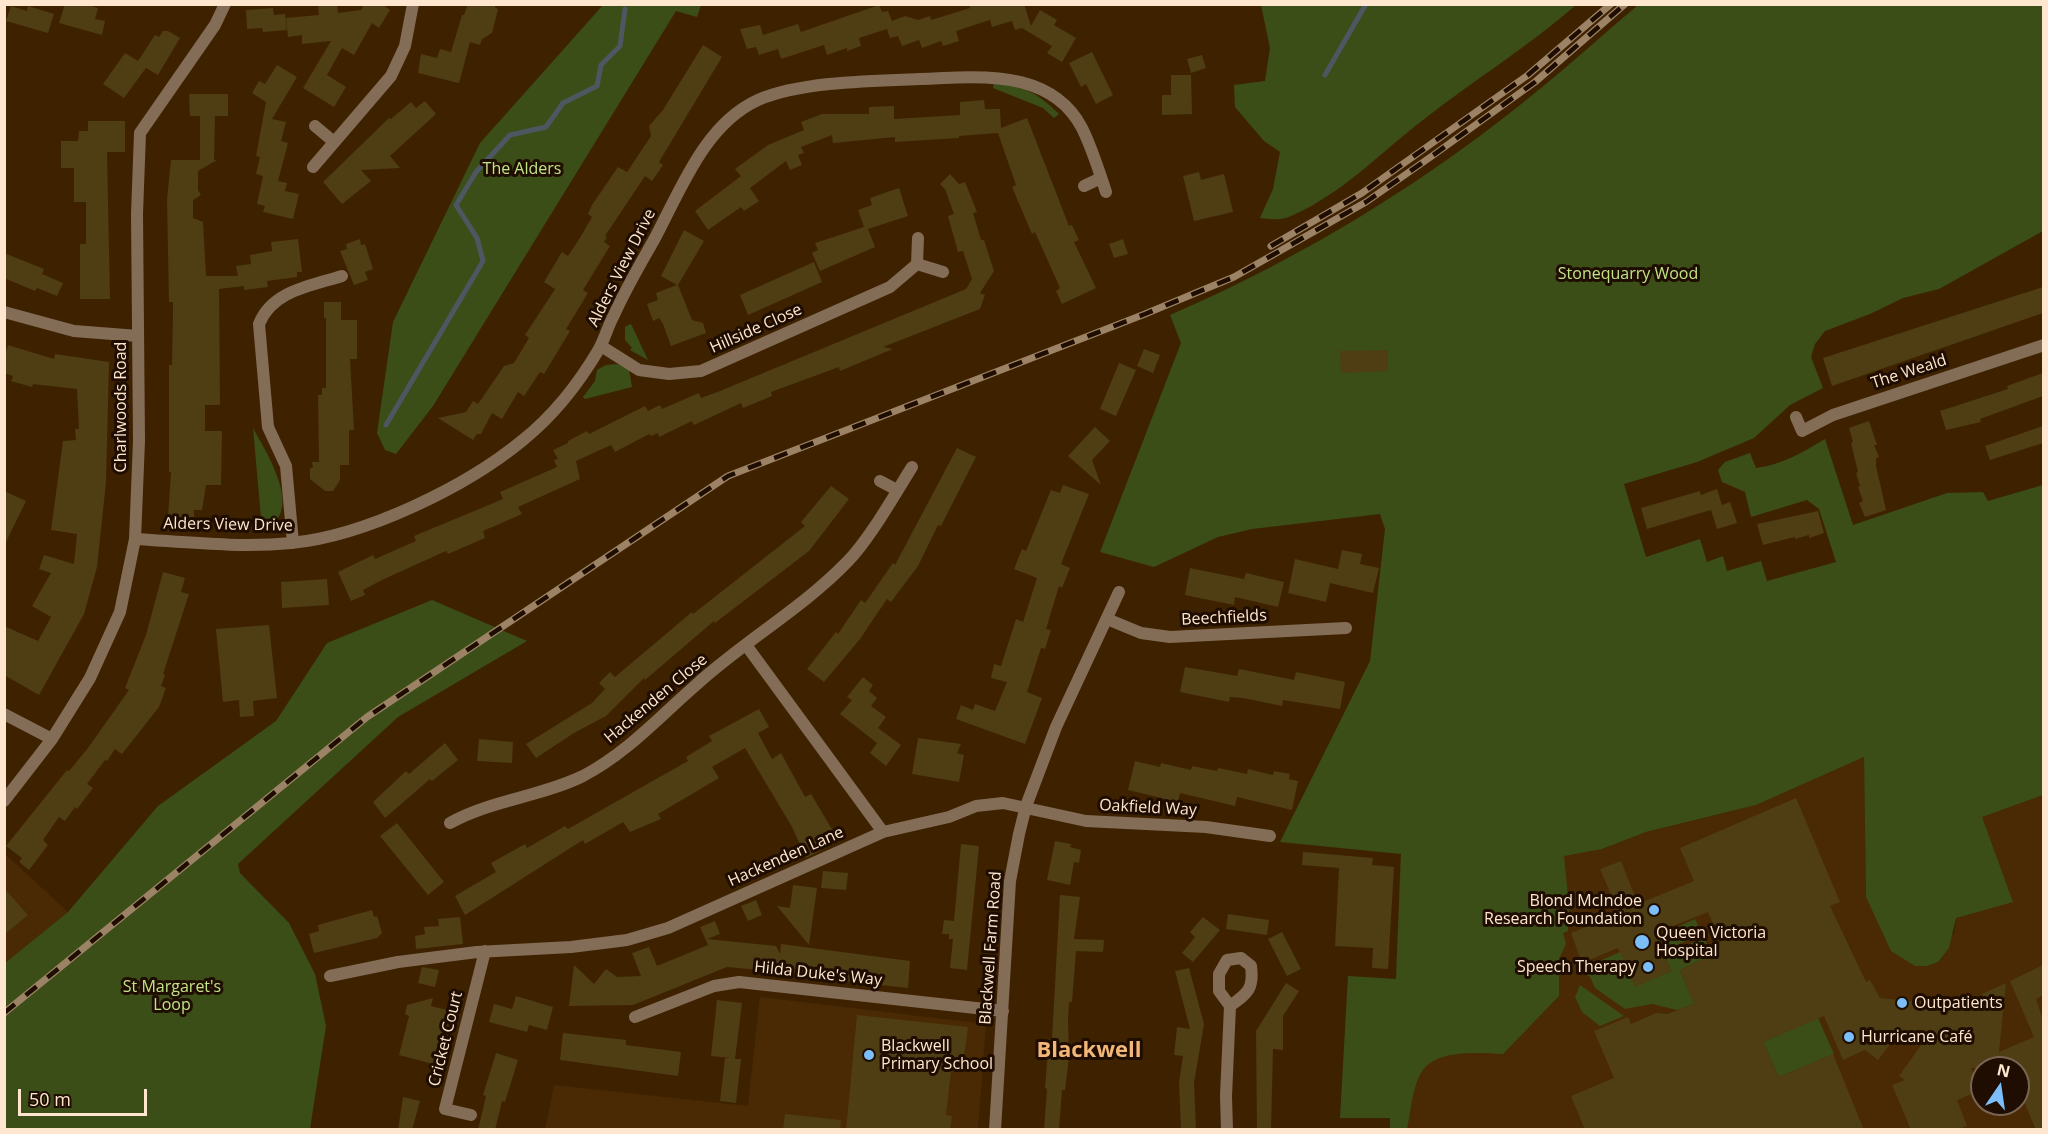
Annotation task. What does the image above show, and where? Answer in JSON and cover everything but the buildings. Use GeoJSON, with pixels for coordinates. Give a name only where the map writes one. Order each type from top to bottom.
{"type":"FeatureCollection","features":[{"type":"Feature","properties":{"kind":"street","name":"Charlwoods Road"},"geometry":{"type":"LineString","coordinates":[[4,801],[52,739],[90,678],[120,612],[135,539],[140,441],[138,336],[140,133],[215,25],[225,4]]}},
{"type":"Feature","properties":{"kind":"street"},"geometry":{"type":"LineString","coordinates":[[313,167],[391,76],[405,46],[413,4]]}},
{"type":"Feature","properties":{"kind":"street","name":"Alders View Drive"},"geometry":{"type":"LineString","coordinates":[[135,539],[217,543],[293,543],[318,540],[361,527],[425,501],[485,467],[522,441],[554,412],[601,346],[614,314],[699,156],[721,128],[741,110],[776,94],[857,84],[973,76],[1015,80],[1038,87],[1070,111],[1081,127],[1106,192]]}},
{"type":"Feature","properties":{"kind":"street"},"geometry":{"type":"LineString","coordinates":[[315,126],[334,142]]}},
{"type":"Feature","properties":{"kind":"street"},"geometry":{"type":"LineString","coordinates":[[1084,186],[1101,178]]}},
{"type":"Feature","properties":{"kind":"street"},"geometry":{"type":"LineString","coordinates":[[918,238],[917,264],[943,272]]}},
{"type":"Feature","properties":{"kind":"street","name":"Hillside Close"},"geometry":{"type":"LineString","coordinates":[[601,346],[639,370],[669,374],[701,371],[890,287],[917,264]]}},
{"type":"Feature","properties":{"kind":"street"},"geometry":{"type":"LineString","coordinates":[[293,543],[286,466],[268,428],[259,324],[265,309],[289,292],[342,276]]}},
{"type":"Feature","properties":{"kind":"street"},"geometry":{"type":"LineString","coordinates":[[4,312],[74,331],[138,336]]}},
{"type":"Feature","properties":{"kind":"street","name":"The Weald"},"geometry":{"type":"LineString","coordinates":[[1796,417],[1802,431],[1833,415],[2043,345]]}},
{"type":"Feature","properties":{"kind":"street","name":"Hackenden Close"},"geometry":{"type":"LineString","coordinates":[[450,823],[474,810],[534,795],[583,776],[623,751],[658,723],[696,684],[820,588],[850,560],[912,467]]}},
{"type":"Feature","properties":{"kind":"street"},"geometry":{"type":"LineString","coordinates":[[880,481],[897,490]]}},
{"type":"Feature","properties":{"kind":"street"},"geometry":{"type":"LineString","coordinates":[[1026,806],[1056,727],[1119,592]]}},
{"type":"Feature","properties":{"kind":"street","name":"Beechfields"},"geometry":{"type":"LineString","coordinates":[[1107,619],[1141,633],[1170,637],[1346,628]]}},
{"type":"Feature","properties":{"kind":"street"},"geometry":{"type":"LineString","coordinates":[[746,645],[883,832]]}},
{"type":"Feature","properties":{"kind":"street"},"geometry":{"type":"LineString","coordinates":[[4,714],[52,739]]}},
{"type":"Feature","properties":{"kind":"street","name":"Hackenden Lane"},"geometry":{"type":"LineString","coordinates":[[330,976],[398,962],[485,951],[571,947],[627,940],[658,931],[883,832],[949,817],[976,806],[1003,803],[1026,806]]}},
{"type":"Feature","properties":{"kind":"street","name":"Oakfield Way"},"geometry":{"type":"LineString","coordinates":[[1026,806],[1052,815],[1086,821],[1206,827],[1270,836]]}},
{"type":"Feature","properties":{"kind":"street","name":"Blackwell Farm Road"},"geometry":{"type":"LineString","coordinates":[[995,1130],[1010,881],[1026,806]]}},
{"type":"Feature","properties":{"kind":"street","name":"Cricket Court"},"geometry":{"type":"LineString","coordinates":[[471,1115],[445,1109],[485,951]]}},
{"type":"Feature","properties":{"kind":"street","name":"Hilda Duke's Way"},"geometry":{"type":"LineString","coordinates":[[635,1017],[714,986],[739,982],[1003,1011]]}},
{"type":"Feature","properties":{"kind":"street"},"geometry":{"type":"LineString","coordinates":[[1227,1130],[1226,1096],[1230,1005]]}},
{"type":"Feature","properties":{"kind":"shaded area","name":"Queen Victoria Hospital"},"geometry":{"type":"Polygon","coordinates":[[[1864,757],[1866,897],[1954,935],[1956,918],[2009,891],[1981,817],[2043,795],[2043,1129],[1390,1130],[1401,844],[1602,849],[1646,832],[1756,805],[1864,757]]]}},
{"type":"Feature","properties":{"kind":"shaded area"},"geometry":{"type":"Polygon","coordinates":[[[4,853],[68,912],[5,963],[4,963],[4,853]]]}},
{"type":"Feature","properties":{"kind":"shaded area","name":"Blackwell Primary School"},"geometry":{"type":"Polygon","coordinates":[[[760,997],[986,1024],[978,1129],[545,1130],[554,1085],[748,1106],[760,997]]]}},
{"type":"Feature","properties":{"kind":"green space"},"geometry":{"type":"Polygon","coordinates":[[[1261,4],[1576,5],[1423,120],[1344,185],[1310,207],[1287,218],[1276,219],[1260,218],[1273,189],[1280,152],[1264,141],[1235,107],[1234,85],[1265,81],[1270,48],[1261,4]]]}},
{"type":"Feature","properties":{"kind":"green space","name":"The Alders"},"geometry":{"type":"Polygon","coordinates":[[[603,5],[701,5],[697,17],[676,11],[433,406],[396,454],[385,450],[377,433],[393,322],[480,143],[603,5]]]}},
{"type":"Feature","properties":{"kind":"green space","name":"Stonequarry Wood"},"geometry":{"type":"Polygon","coordinates":[[[1638,5],[2043,5],[2043,231],[1939,289],[1903,298],[1870,314],[1825,331],[1815,344],[1811,357],[1823,388],[1790,405],[1754,438],[1697,462],[1624,484],[1646,557],[1700,539],[1707,562],[1723,556],[1727,571],[1761,561],[1767,581],[1836,562],[1819,509],[1807,500],[1751,517],[1745,492],[1722,482],[1718,470],[1725,462],[1750,453],[1756,468],[1792,457],[1825,439],[1853,525],[1947,493],[1983,492],[1988,501],[2043,485],[2043,795],[1982,817],[2013,902],[1956,918],[1949,948],[1938,962],[1927,966],[1915,966],[1891,951],[1866,897],[1864,757],[1756,805],[1646,832],[1602,849],[1564,856],[1569,906],[1568,931],[1563,933],[1566,944],[1559,959],[1559,996],[1503,1054],[1449,1055],[1430,1063],[1416,1083],[1407,1129],[1390,1129],[1390,1118],[1340,1118],[1348,976],[1396,979],[1401,854],[1280,842],[1370,661],[1385,529],[1380,514],[1252,529],[1218,537],[1154,567],[1100,552],[1181,343],[1170,315],[1219,293],[1316,242],[1410,185],[1499,122],[1638,5]]]}},
{"type":"Feature","properties":{"kind":"green space"},"geometry":{"type":"Polygon","coordinates":[[[994,83],[1030,92],[1059,114],[1054,118],[1043,108],[993,88],[994,83]]]}},
{"type":"Feature","properties":{"kind":"green space"},"geometry":{"type":"Polygon","coordinates":[[[631,324],[648,360],[630,350],[632,348],[625,340],[625,327],[631,324]]]}},
{"type":"Feature","properties":{"kind":"green space"},"geometry":{"type":"Polygon","coordinates":[[[617,364],[629,369],[632,387],[585,399],[583,397],[595,381],[597,370],[606,365],[617,364]]]}},
{"type":"Feature","properties":{"kind":"green space"},"geometry":{"type":"Polygon","coordinates":[[[253,428],[273,467],[282,497],[281,511],[275,522],[262,529],[253,428]]]}},
{"type":"Feature","properties":{"kind":"green space","name":"St Margaret's Loop"},"geometry":{"type":"Polygon","coordinates":[[[432,600],[527,641],[398,717],[238,864],[240,873],[289,923],[315,974],[326,1026],[310,1129],[5,1129],[5,963],[68,912],[158,806],[276,721],[327,643],[432,600]]]}},
{"type":"Feature","properties":{"kind":"green space"},"geometry":{"type":"Polygon","coordinates":[[[1695,919],[1702,933],[1663,952],[1636,986],[1671,971],[1665,956],[1704,937],[1711,955],[1680,970],[1694,1004],[1677,1010],[1652,1004],[1625,1009],[1595,988],[1590,977],[1579,970],[1695,919]]]}},
{"type":"Feature","properties":{"kind":"green space"},"geometry":{"type":"Polygon","coordinates":[[[1580,985],[1624,1016],[1600,1026],[1582,1012],[1575,997],[1580,985]]]}},
{"type":"Feature","properties":{"kind":"green space"},"geometry":{"type":"Polygon","coordinates":[[[1818,1018],[1834,1054],[1779,1077],[1763,1042],[1818,1018]]]}},
{"type":"Feature","properties":{"kind":"waterway"},"geometry":{"type":"LineString","coordinates":[[1325,75],[1366,4]]}},
{"type":"Feature","properties":{"kind":"waterway"},"geometry":{"type":"LineString","coordinates":[[386,425],[483,261],[477,238],[456,205],[476,172],[510,135],[546,127],[563,103],[597,86],[601,65],[620,46],[625,9]]}},
{"type":"Feature","properties":{"kind":"railway"},"geometry":{"type":"LineString","coordinates":[[1271,246],[1362,193],[1528,75],[1611,4]]}},
{"type":"Feature","properties":{"kind":"railway"},"geometry":{"type":"LineString","coordinates":[[4,1013],[367,717],[728,476],[1145,314],[1234,277],[1366,202],[1432,156],[1535,82],[1625,4]]}},
{"type":"Feature","properties":{"kind":"place","name":"Blond McIndoe Research Foundation"},"geometry":{"type":"Point","coordinates":[1654,910]}},
{"type":"Feature","properties":{"kind":"place","name":"Queen Victoria Hospital"},"geometry":{"type":"Point","coordinates":[1642,942]}},
{"type":"Feature","properties":{"kind":"place","name":"Speech Therapy"},"geometry":{"type":"Point","coordinates":[1648,967]}},
{"type":"Feature","properties":{"kind":"place","name":"Outpatients"},"geometry":{"type":"Point","coordinates":[1902,1003]}},
{"type":"Feature","properties":{"kind":"place","name":"Hurricane Café"},"geometry":{"type":"Point","coordinates":[1849,1037]}},
{"type":"Feature","properties":{"kind":"place","name":"Blackwell Primary School"},"geometry":{"type":"Point","coordinates":[869,1055]}},
{"type":"Feature","properties":{"kind":"district","name":"Blackwell"},"geometry":{"type":"Point","coordinates":[1089,1051]}}]}
